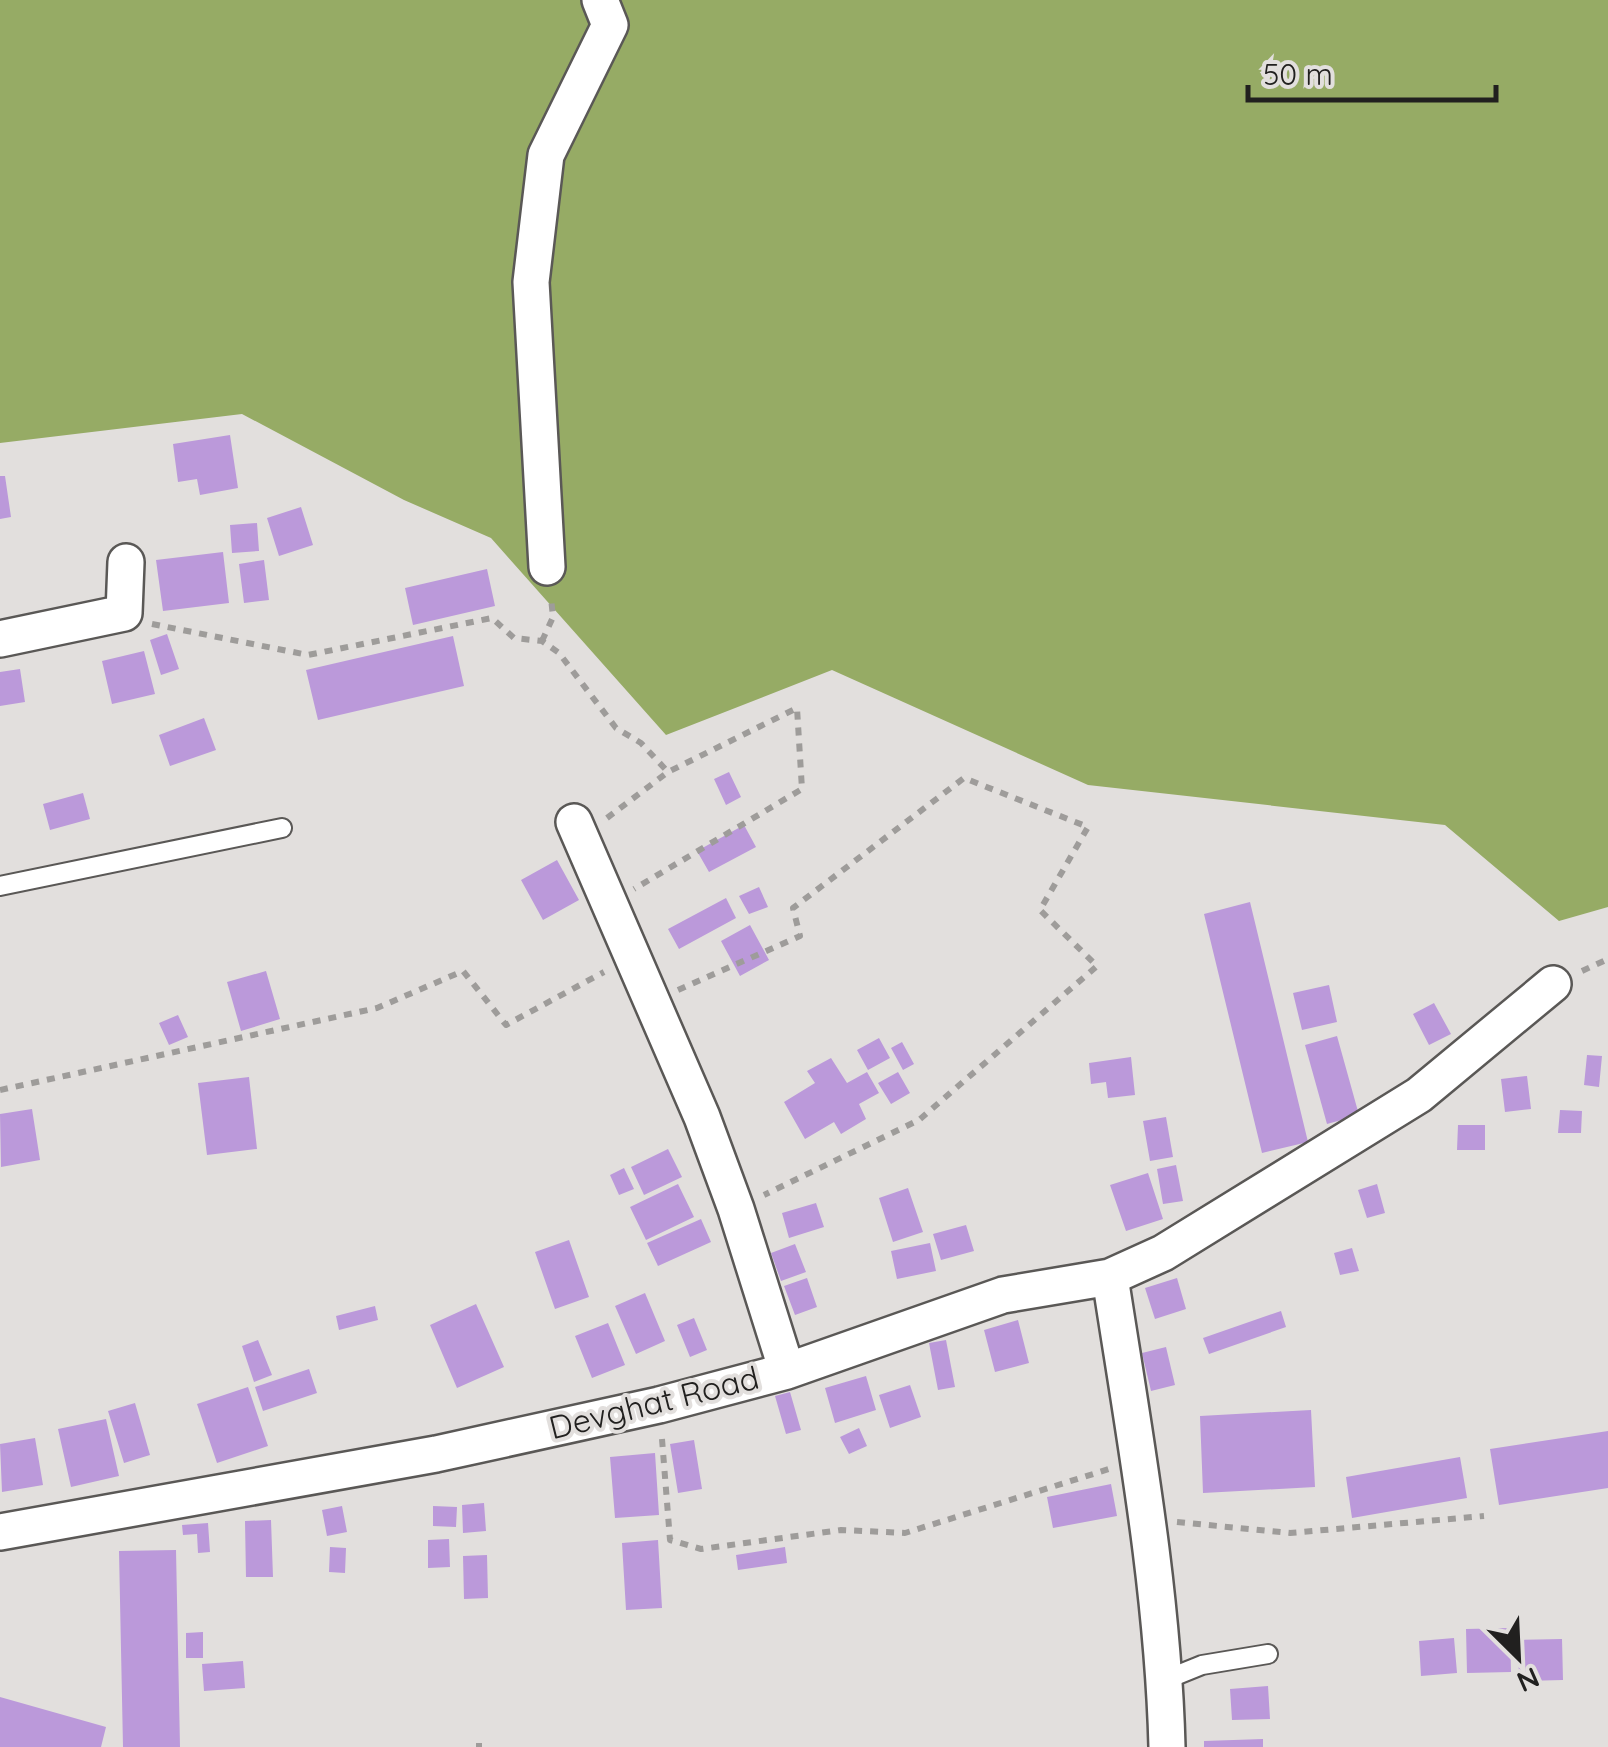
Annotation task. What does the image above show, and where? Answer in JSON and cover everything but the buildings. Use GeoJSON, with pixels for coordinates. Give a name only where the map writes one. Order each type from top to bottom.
{"type":"FeatureCollection","features":[{"type":"Feature","properties":{"kind":"street"},"geometry":{"type":"LineString","coordinates":[[546,567],[531,282],[546,154],[610,25],[600,0]]}},
{"type":"Feature","properties":{"kind":"street"},"geometry":{"type":"LineString","coordinates":[[0,638],[124,613],[126,562]]}},
{"type":"Feature","properties":{"kind":"street","name":"Devghat Road"},"geometry":{"type":"LineString","coordinates":[[0,1532],[436,1454],[659,1405],[787,1371],[736,1208],[653,1001],[574,822]]}},
{"type":"Feature","properties":{"kind":"street"},"geometry":{"type":"LineString","coordinates":[[787,1371],[1003,1295],[1110,1277],[1164,1252],[1420,1096],[1554,984]]}},
{"type":"Feature","properties":{"kind":"street"},"geometry":{"type":"LineString","coordinates":[[1110,1277],[1146,1519],[1165,1680],[1167,1747]]}},
{"type":"Feature","properties":{"kind":"lane"},"geometry":{"type":"LineString","coordinates":[[0,886],[282,828]]}},
{"type":"Feature","properties":{"kind":"lane"},"geometry":{"type":"LineString","coordinates":[[1165,1680],[1202,1665],[1268,1654]]}},
{"type":"Feature","properties":{"kind":"path"},"geometry":{"type":"LineString","coordinates":[[542,641],[553,616],[546,567]]}},
{"type":"Feature","properties":{"kind":"path"},"geometry":{"type":"LineString","coordinates":[[124,613],[162,628],[308,655],[492,618],[514,638],[542,641],[559,653],[616,728],[641,744],[668,772]]}},
{"type":"Feature","properties":{"kind":"path"},"geometry":{"type":"LineString","coordinates":[[588,857],[592,830],[668,772],[797,708],[802,789],[631,891],[617,924]]}},
{"type":"Feature","properties":{"kind":"path"},"geometry":{"type":"LineString","coordinates":[[653,1001],[800,936],[793,908],[964,778],[1088,828],[1040,910],[1096,966],[919,1120],[736,1208]]}},
{"type":"Feature","properties":{"kind":"path"},"geometry":{"type":"LineString","coordinates":[[0,1090],[377,1008],[463,972],[506,1025],[632,957]]}},
{"type":"Feature","properties":{"kind":"path"},"geometry":{"type":"LineString","coordinates":[[659,1405],[670,1540],[701,1549],[841,1530],[906,1534],[1138,1460]]}},
{"type":"Feature","properties":{"kind":"path"},"geometry":{"type":"LineString","coordinates":[[1146,1519],[1290,1533],[1484,1516]]}},
{"type":"Feature","properties":{"kind":"green space"},"geometry":{"type":"Polygon","coordinates":[[[0,0],[1608,0],[1608,907],[1559,921],[1445,825],[1088,785],[832,670],[666,735],[491,538],[404,500],[242,414],[0,443],[0,0]]]}}]}
